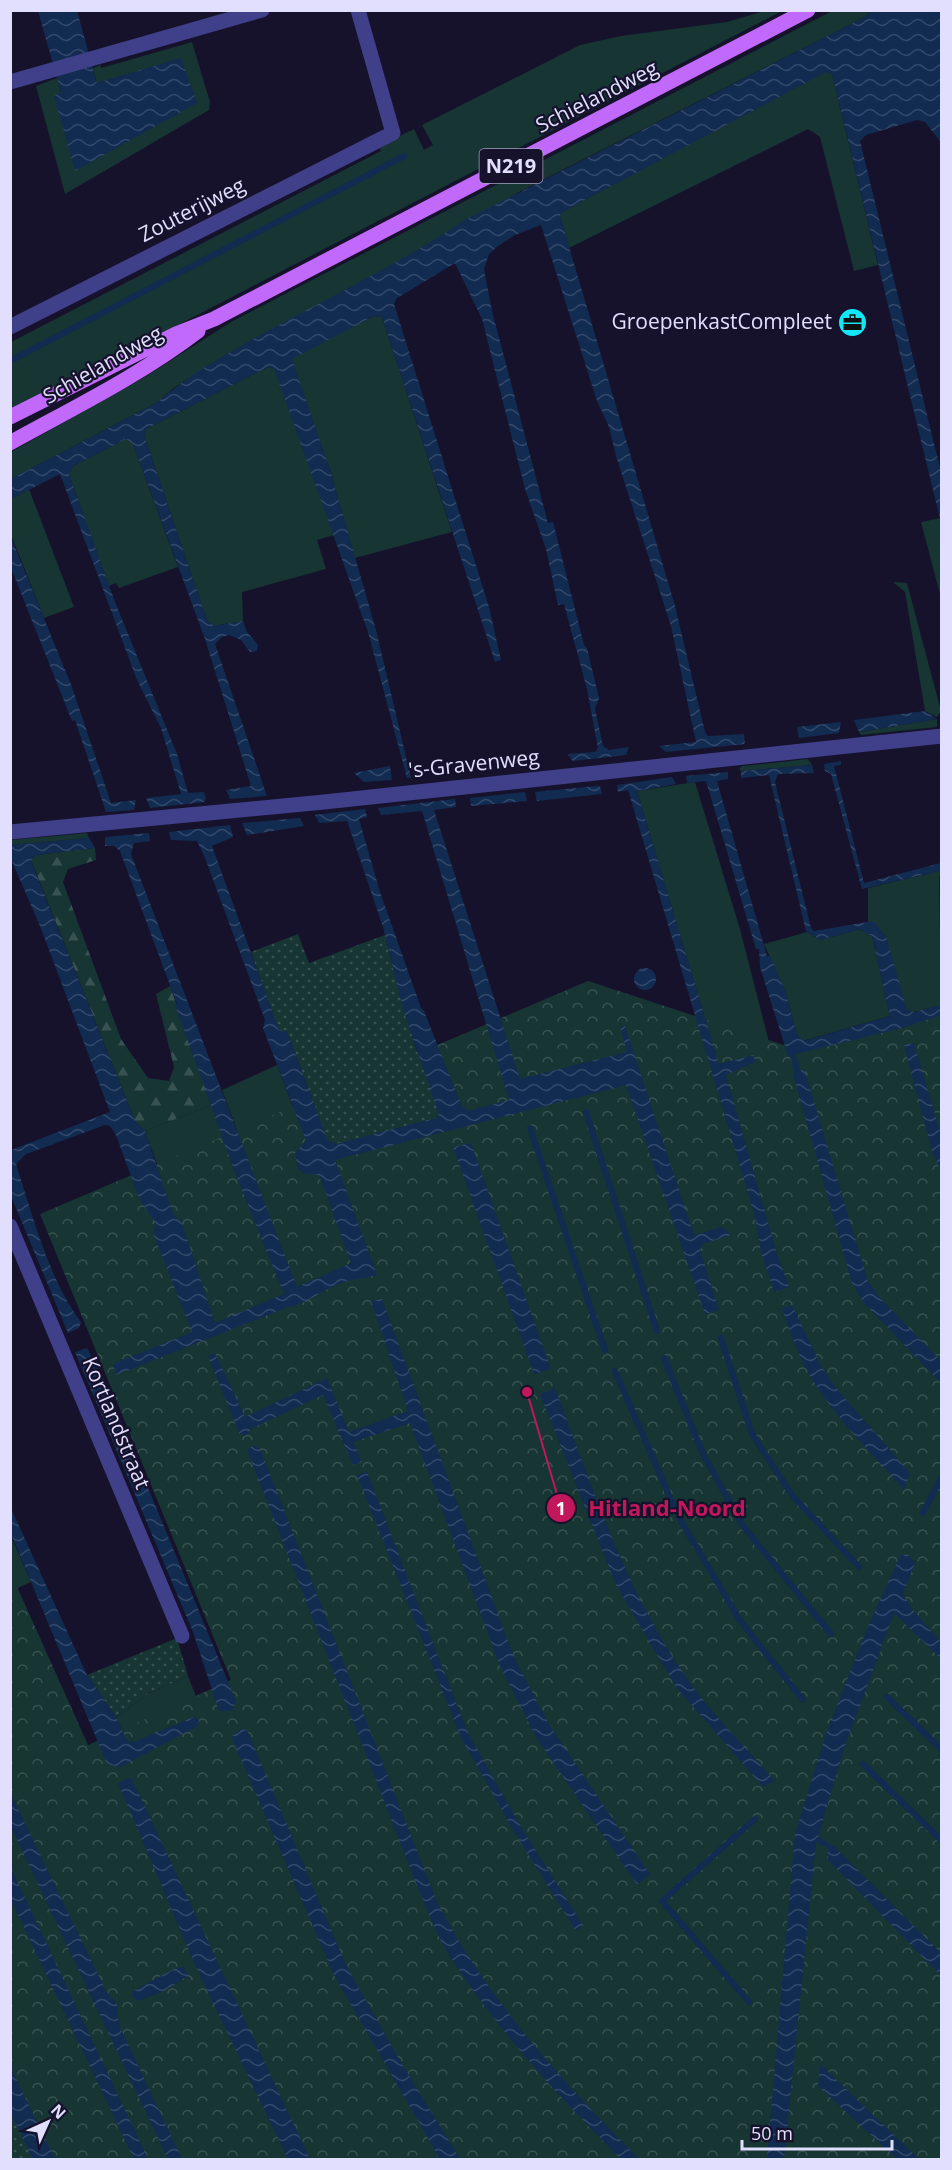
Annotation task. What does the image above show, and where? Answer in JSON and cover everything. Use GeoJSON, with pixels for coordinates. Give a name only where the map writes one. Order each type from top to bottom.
{"type":"FeatureCollection","features":[{"type":"Feature","properties":{"kind":"main road","name":"Schielandweg"},"geometry":{"type":"LineString","coordinates":[[10,417],[176,334],[214,319],[808,10]]}},
{"type":"Feature","properties":{"kind":"main road","name":"Schielandweg"},"geometry":{"type":"LineString","coordinates":[[10,443],[115,387],[166,356],[214,319]]}},
{"type":"Feature","properties":{"kind":"street"},"geometry":{"type":"LineString","coordinates":[[10,82],[261,10]]}},
{"type":"Feature","properties":{"kind":"street","name":"Zouterijweg"},"geometry":{"type":"LineString","coordinates":[[10,327],[393,133],[358,10]]}},
{"type":"Feature","properties":{"kind":"street","name":"'s-Gravenweg"},"geometry":{"type":"LineString","coordinates":[[10,832],[277,807],[942,736]]}},
{"type":"Feature","properties":{"kind":"street","name":"Kortlandstraat"},"geometry":{"type":"LineString","coordinates":[[10,1226],[182,1636]]}},
{"type":"Feature","properties":{"kind":"green space"},"geometry":{"type":"Polygon","coordinates":[[[764,11],[782,11],[128,351],[11,408],[11,342],[381,151],[379,146],[414,129],[424,150],[433,145],[422,125],[580,45],[621,36],[727,22],[764,11]]]}},
{"type":"Feature","properties":{"kind":"green space"},"geometry":{"type":"Polygon","coordinates":[[[832,11],[870,11],[865,17],[521,191],[412,254],[224,356],[175,387],[156,403],[11,479],[11,452],[145,377],[231,322],[832,11]]]}},
{"type":"Feature","properties":{"kind":"green space"},"geometry":{"type":"Polygon","coordinates":[[[192,42],[210,102],[209,110],[65,194],[36,86],[57,78],[61,93],[54,96],[181,58],[97,83],[93,68],[101,65],[101,68],[192,42]]]}},
{"type":"Feature","properties":{"kind":"green space"},"geometry":{"type":"Polygon","coordinates":[[[826,71],[832,74],[878,265],[854,271],[820,137],[808,129],[569,248],[560,216],[562,212],[826,71]]]}},
{"type":"Feature","properties":{"kind":"green space"},"geometry":{"type":"Polygon","coordinates":[[[374,316],[382,317],[452,532],[355,558],[331,473],[291,358],[374,316]]]}},
{"type":"Feature","properties":{"kind":"green space"},"geometry":{"type":"Polygon","coordinates":[[[268,367],[275,369],[334,535],[317,540],[326,569],[242,592],[243,621],[214,626],[207,620],[144,435],[146,429],[268,367]]]}},
{"type":"Feature","properties":{"kind":"green space"},"geometry":{"type":"Polygon","coordinates":[[[126,439],[133,444],[178,567],[119,588],[116,583],[109,586],[69,474],[73,466],[126,439]]]}},
{"type":"Feature","properties":{"kind":"green space"},"geometry":{"type":"Polygon","coordinates":[[[29,489],[74,607],[44,618],[11,535],[11,499],[29,489]]]}},
{"type":"Feature","properties":{"kind":"green space"},"geometry":{"type":"Polygon","coordinates":[[[940,518],[942,523],[941,598],[921,522],[940,518]]]}},
{"type":"Feature","properties":{"kind":"green space"},"geometry":{"type":"Polygon","coordinates":[[[893,582],[907,583],[941,711],[937,717],[925,711],[905,592],[893,582]]]}},
{"type":"Feature","properties":{"kind":"green space"},"geometry":{"type":"Polygon","coordinates":[[[937,719],[937,727],[861,735],[859,732],[937,719]]]}},
{"type":"Feature","properties":{"kind":"green space"},"geometry":{"type":"Polygon","coordinates":[[[808,759],[812,765],[741,771],[739,769],[742,766],[808,759]]]}},
{"type":"Feature","properties":{"kind":"green space"},"geometry":{"type":"Polygon","coordinates":[[[695,782],[740,929],[771,1050],[719,1065],[637,791],[695,782]]]}},
{"type":"Feature","properties":{"kind":"green space"},"geometry":{"type":"Polygon","coordinates":[[[87,833],[89,838],[11,845],[11,840],[87,833]]]}},
{"type":"Feature","properties":{"kind":"green space"},"geometry":{"type":"Polygon","coordinates":[[[95,848],[96,860],[68,869],[63,882],[121,1039],[148,1078],[169,1081],[174,1067],[156,994],[170,986],[212,1105],[145,1131],[136,1123],[31,860],[36,855],[95,848]]]}},
{"type":"Feature","properties":{"kind":"green space"},"geometry":{"type":"Polygon","coordinates":[[[939,871],[941,1005],[914,1012],[907,1010],[868,921],[868,888],[939,871]]]}},
{"type":"Feature","properties":{"kind":"green space"},"geometry":{"type":"Polygon","coordinates":[[[860,929],[872,936],[890,1016],[803,1041],[797,1035],[786,993],[764,944],[807,932],[820,940],[860,929]]]}},
{"type":"Feature","properties":{"kind":"green space"},"geometry":{"type":"Polygon","coordinates":[[[298,934],[309,963],[385,935],[408,1022],[437,1107],[439,1115],[436,1118],[335,1144],[328,1141],[287,1032],[279,1031],[251,952],[298,934]]]}},
{"type":"Feature","properties":{"kind":"green space"},"geometry":{"type":"Polygon","coordinates":[[[588,981],[796,1049],[941,1010],[941,2159],[11,2159],[10,1571],[88,1745],[231,1680],[40,1214],[588,981]]]}},
{"type":"Feature","properties":{"kind":"green space"},"geometry":{"type":"Polygon","coordinates":[[[277,1065],[306,1142],[296,1287],[222,1090],[277,1065]]]}},
{"type":"Feature","properties":{"kind":"green space"},"geometry":{"type":"Polygon","coordinates":[[[212,1105],[235,1173],[172,1206],[145,1131],[212,1105]]]}},
{"type":"Feature","properties":{"kind":"green space"},"geometry":{"type":"Polygon","coordinates":[[[10,1534],[31,1582],[11,1591],[10,1591],[10,1534]]]}},
{"type":"Feature","properties":{"kind":"green space"},"geometry":{"type":"Polygon","coordinates":[[[177,1638],[188,1676],[149,1693],[116,1717],[87,1675],[177,1638]]]}},
{"type":"Feature","properties":{"kind":"green space"},"geometry":{"type":"Polygon","coordinates":[[[188,1676],[204,1716],[126,1739],[116,1717],[149,1693],[188,1676]]]}},
{"type":"Feature","properties":{"kind":"green space"},"geometry":{"type":"Polygon","coordinates":[[[11,2114],[33,2159],[11,2159],[11,2114]]]}},
{"type":"Feature","properties":{"kind":"water"},"geometry":{"type":"Polygon","coordinates":[[[38,11],[77,11],[97,83],[181,58],[197,103],[75,171],[54,96],[61,92],[38,11]]]}},
{"type":"Feature","properties":{"kind":"water"},"geometry":{"type":"Polygon","coordinates":[[[870,11],[941,11],[941,142],[925,122],[917,120],[866,135],[860,141],[941,472],[941,523],[832,74],[826,72],[562,212],[560,216],[675,606],[705,732],[708,736],[744,734],[745,744],[666,752],[659,746],[696,742],[671,626],[616,456],[609,427],[597,401],[541,225],[515,235],[498,246],[489,254],[484,269],[492,311],[548,523],[553,522],[584,645],[587,648],[599,698],[595,709],[603,746],[609,750],[629,747],[626,755],[573,761],[567,754],[595,752],[598,748],[587,689],[564,604],[558,605],[546,549],[525,489],[482,319],[455,263],[397,298],[394,304],[489,607],[501,660],[495,662],[382,317],[374,316],[292,359],[331,473],[376,630],[411,778],[407,778],[368,632],[274,369],[268,367],[146,429],[144,435],[207,620],[214,626],[243,621],[247,632],[258,645],[257,651],[250,652],[241,640],[229,635],[222,637],[215,644],[267,796],[230,799],[226,790],[251,786],[205,639],[133,444],[126,439],[73,466],[69,474],[115,602],[177,754],[188,793],[204,792],[206,799],[204,802],[150,808],[146,798],[181,794],[161,728],[137,680],[60,474],[11,499],[11,479],[156,403],[181,383],[222,357],[391,265],[465,220],[865,17],[870,11]]]}},
{"type":"Feature","properties":{"kind":"water"},"geometry":{"type":"Polygon","coordinates":[[[10,535],[72,687],[111,803],[136,800],[134,810],[106,812],[75,720],[72,721],[11,568],[10,535]]]}},
{"type":"Feature","properties":{"kind":"water"},"geometry":{"type":"Polygon","coordinates":[[[925,711],[937,719],[859,732],[854,720],[925,711]]]}},
{"type":"Feature","properties":{"kind":"water"},"geometry":{"type":"Polygon","coordinates":[[[841,722],[839,733],[799,738],[797,727],[841,722]]]}},
{"type":"Feature","properties":{"kind":"water"},"geometry":{"type":"Polygon","coordinates":[[[841,761],[841,765],[834,766],[864,883],[941,863],[941,886],[939,871],[862,889],[831,774],[825,771],[824,764],[841,761]]]}},
{"type":"Feature","properties":{"kind":"water"},"geometry":{"type":"Polygon","coordinates":[[[812,765],[814,773],[778,774],[775,782],[811,928],[814,931],[873,921],[886,936],[907,1010],[914,1012],[941,1005],[941,1015],[906,1027],[788,1056],[760,967],[759,949],[756,949],[706,781],[687,783],[686,776],[728,772],[728,779],[717,781],[767,956],[770,956],[786,993],[797,1035],[804,1041],[890,1016],[872,936],[860,929],[820,940],[806,931],[769,775],[741,778],[741,771],[812,765]]]}},
{"type":"Feature","properties":{"kind":"water"},"geometry":{"type":"Polygon","coordinates":[[[390,766],[392,780],[364,782],[354,773],[390,766]]]}},
{"type":"Feature","properties":{"kind":"water"},"geometry":{"type":"Polygon","coordinates":[[[672,777],[676,784],[637,791],[719,1064],[754,1055],[755,1062],[726,1075],[777,1254],[789,1287],[774,1292],[761,1252],[755,1217],[628,790],[618,792],[617,785],[672,777]]]}},
{"type":"Feature","properties":{"kind":"water"},"geometry":{"type":"Polygon","coordinates":[[[600,786],[602,794],[537,801],[535,792],[600,786]]]}},
{"type":"Feature","properties":{"kind":"water"},"geometry":{"type":"Polygon","coordinates":[[[525,792],[527,801],[471,806],[470,798],[525,792]]]}},
{"type":"Feature","properties":{"kind":"water"},"geometry":{"type":"Polygon","coordinates":[[[455,799],[456,807],[434,810],[520,1079],[627,1052],[620,1027],[625,1026],[694,1235],[722,1227],[731,1235],[703,1244],[700,1250],[719,1310],[705,1314],[626,1085],[335,1160],[377,1275],[337,1285],[301,1304],[288,1307],[116,1375],[113,1364],[192,1332],[154,1236],[155,1223],[139,1198],[116,1135],[110,1126],[105,1125],[26,1154],[16,1164],[42,1246],[60,1287],[81,1322],[79,1328],[68,1333],[11,1196],[11,1150],[110,1112],[40,926],[11,859],[11,845],[89,838],[95,848],[36,855],[31,861],[136,1123],[145,1131],[173,1214],[182,1223],[215,1323],[284,1294],[235,1173],[175,1005],[177,1004],[120,851],[114,846],[105,846],[105,837],[149,833],[150,841],[134,843],[131,854],[297,1287],[351,1263],[319,1175],[303,1173],[298,1169],[295,1153],[306,1141],[263,1028],[265,1020],[205,858],[197,841],[171,840],[169,832],[230,825],[233,837],[212,846],[279,1030],[287,1032],[328,1141],[336,1144],[436,1118],[439,1115],[403,1009],[383,927],[347,821],[319,823],[315,815],[365,809],[367,817],[359,819],[380,892],[421,1008],[462,1106],[468,1111],[509,1100],[422,811],[381,815],[378,808],[455,799]]]}},
{"type":"Feature","properties":{"kind":"water"},"geometry":{"type":"Polygon","coordinates":[[[300,818],[304,826],[247,835],[242,823],[300,818]]]}},
{"type":"Feature","properties":{"kind":"water"},"geometry":{"type":"Polygon","coordinates":[[[645,968],[653,971],[656,979],[653,987],[645,990],[637,987],[634,979],[637,971],[645,968]]]}},
{"type":"Feature","properties":{"kind":"water"},"geometry":{"type":"Polygon","coordinates":[[[914,1043],[941,1135],[941,1170],[933,1155],[904,1045],[914,1043]]]}},
{"type":"Feature","properties":{"kind":"water"},"geometry":{"type":"Polygon","coordinates":[[[804,1069],[868,1281],[879,1297],[941,1361],[941,1383],[863,1302],[852,1283],[793,1074],[804,1069]]]}},
{"type":"Feature","properties":{"kind":"water"},"geometry":{"type":"Polygon","coordinates":[[[471,1143],[551,1369],[534,1374],[453,1147],[471,1143]]]}},
{"type":"Feature","properties":{"kind":"water"},"geometry":{"type":"Polygon","coordinates":[[[382,1299],[514,1657],[550,1726],[650,1874],[637,1885],[536,1737],[500,1666],[410,1423],[353,1442],[362,1462],[353,1465],[323,1395],[250,1429],[249,1434],[243,1436],[239,1433],[208,1356],[215,1353],[245,1417],[327,1378],[349,1432],[408,1411],[371,1301],[382,1299]]]}},
{"type":"Feature","properties":{"kind":"water"},"geometry":{"type":"Polygon","coordinates":[[[792,1305],[822,1368],[837,1389],[910,1473],[904,1490],[829,1405],[809,1374],[797,1350],[782,1309],[792,1305]]]}},
{"type":"Feature","properties":{"kind":"water"},"geometry":{"type":"Polygon","coordinates":[[[87,1348],[104,1381],[236,1701],[232,1711],[219,1711],[193,1632],[75,1352],[87,1348]]]}},
{"type":"Feature","properties":{"kind":"water"},"geometry":{"type":"Polygon","coordinates":[[[555,1388],[627,1573],[664,1643],[706,1704],[775,1781],[763,1787],[676,1687],[616,1585],[540,1394],[555,1388]]]}},
{"type":"Feature","properties":{"kind":"water"},"geometry":{"type":"Polygon","coordinates":[[[256,1446],[261,1451],[437,1902],[479,1972],[528,2038],[582,2100],[639,2159],[621,2159],[574,2111],[506,2033],[465,1979],[442,1943],[418,1888],[247,1450],[256,1446]]]}},
{"type":"Feature","properties":{"kind":"water"},"geometry":{"type":"Polygon","coordinates":[[[367,1472],[468,1733],[524,1832],[583,1925],[576,1931],[516,1835],[461,1738],[357,1475],[367,1472]]]}},
{"type":"Feature","properties":{"kind":"water"},"geometry":{"type":"Polygon","coordinates":[[[10,1506],[87,1675],[116,1717],[126,1739],[131,1743],[194,1717],[199,1720],[198,1726],[120,1767],[107,1764],[11,1534],[10,1506]]]}},
{"type":"Feature","properties":{"kind":"water"},"geometry":{"type":"Polygon","coordinates":[[[907,1554],[915,1563],[903,1594],[912,1609],[941,1642],[941,1659],[894,1613],[844,1749],[818,1837],[835,1847],[941,1953],[941,1976],[828,1860],[828,1848],[816,1843],[784,2159],[767,2159],[795,1834],[827,1731],[867,1629],[900,1556],[907,1554]]]}},
{"type":"Feature","properties":{"kind":"water"},"geometry":{"type":"Polygon","coordinates":[[[241,1729],[247,1730],[346,1965],[399,2059],[460,2159],[440,2159],[334,1975],[234,1743],[232,1736],[241,1729]]]}},
{"type":"Feature","properties":{"kind":"water"},"geometry":{"type":"Polygon","coordinates":[[[131,1777],[310,2159],[288,2159],[196,1967],[118,1783],[131,1777]]]}},
{"type":"Feature","properties":{"kind":"water"},"geometry":{"type":"Polygon","coordinates":[[[10,1792],[106,1991],[117,2004],[119,2025],[182,2159],[168,2159],[11,1827],[10,1792]]]}},
{"type":"Feature","properties":{"kind":"water"},"geometry":{"type":"Polygon","coordinates":[[[10,1868],[148,2159],[134,2159],[11,1900],[10,1868]]]}},
{"type":"Feature","properties":{"kind":"water"},"geometry":{"type":"Polygon","coordinates":[[[184,1967],[188,1976],[162,1992],[138,2001],[132,1996],[133,1991],[176,1968],[184,1967]]]}},
{"type":"Feature","properties":{"kind":"water"},"geometry":{"type":"Polygon","coordinates":[[[820,2064],[919,2159],[897,2159],[818,2086],[820,2064]]]}},
{"type":"Feature","properties":{"kind":"water"},"geometry":{"type":"Polygon","coordinates":[[[11,2068],[55,2159],[33,2159],[11,2114],[11,2068]]]}},
{"type":"Feature","properties":{"kind":"waterway"},"geometry":{"type":"LineString","coordinates":[[10,361],[404,156]]}},
{"type":"Feature","properties":{"kind":"waterway"},"geometry":{"type":"LineString","coordinates":[[791,1049],[800,1080]]}},
{"type":"Feature","properties":{"kind":"waterway"},"geometry":{"type":"LineString","coordinates":[[586,1112],[657,1331]]}},
{"type":"Feature","properties":{"kind":"waterway"},"geometry":{"type":"LineString","coordinates":[[530,1128],[605,1350]]}},
{"type":"Feature","properties":{"kind":"waterway"},"geometry":{"type":"LineString","coordinates":[[721,1338],[752,1434],[792,1495],[859,1567]]}},
{"type":"Feature","properties":{"kind":"waterway"},"geometry":{"type":"LineString","coordinates":[[664,1358],[703,1454],[743,1526],[831,1634]]}},
{"type":"Feature","properties":{"kind":"waterway"},"geometry":{"type":"LineString","coordinates":[[615,1371],[678,1516],[741,1622],[803,1700]]}},
{"type":"Feature","properties":{"kind":"waterway"},"geometry":{"type":"LineString","coordinates":[[923,1513],[942,1476]]}},
{"type":"Feature","properties":{"kind":"waterway"},"geometry":{"type":"LineString","coordinates":[[887,1697],[942,1750]]}},
{"type":"Feature","properties":{"kind":"waterway"},"geometry":{"type":"LineString","coordinates":[[863,1764],[942,1841]]}},
{"type":"Feature","properties":{"kind":"waterway"},"geometry":{"type":"LineString","coordinates":[[749,2002],[662,1901],[755,1819]]}},
{"type":"Feature","properties":{"kind":"place","name":"GroepenkastCompleet"},"geometry":{"type":"Point","coordinates":[853,322]}},
{"type":"Feature","properties":{"kind":"place","name":"Hitland-Noord"},"geometry":{"type":"Point","coordinates":[527,1392]}}]}
